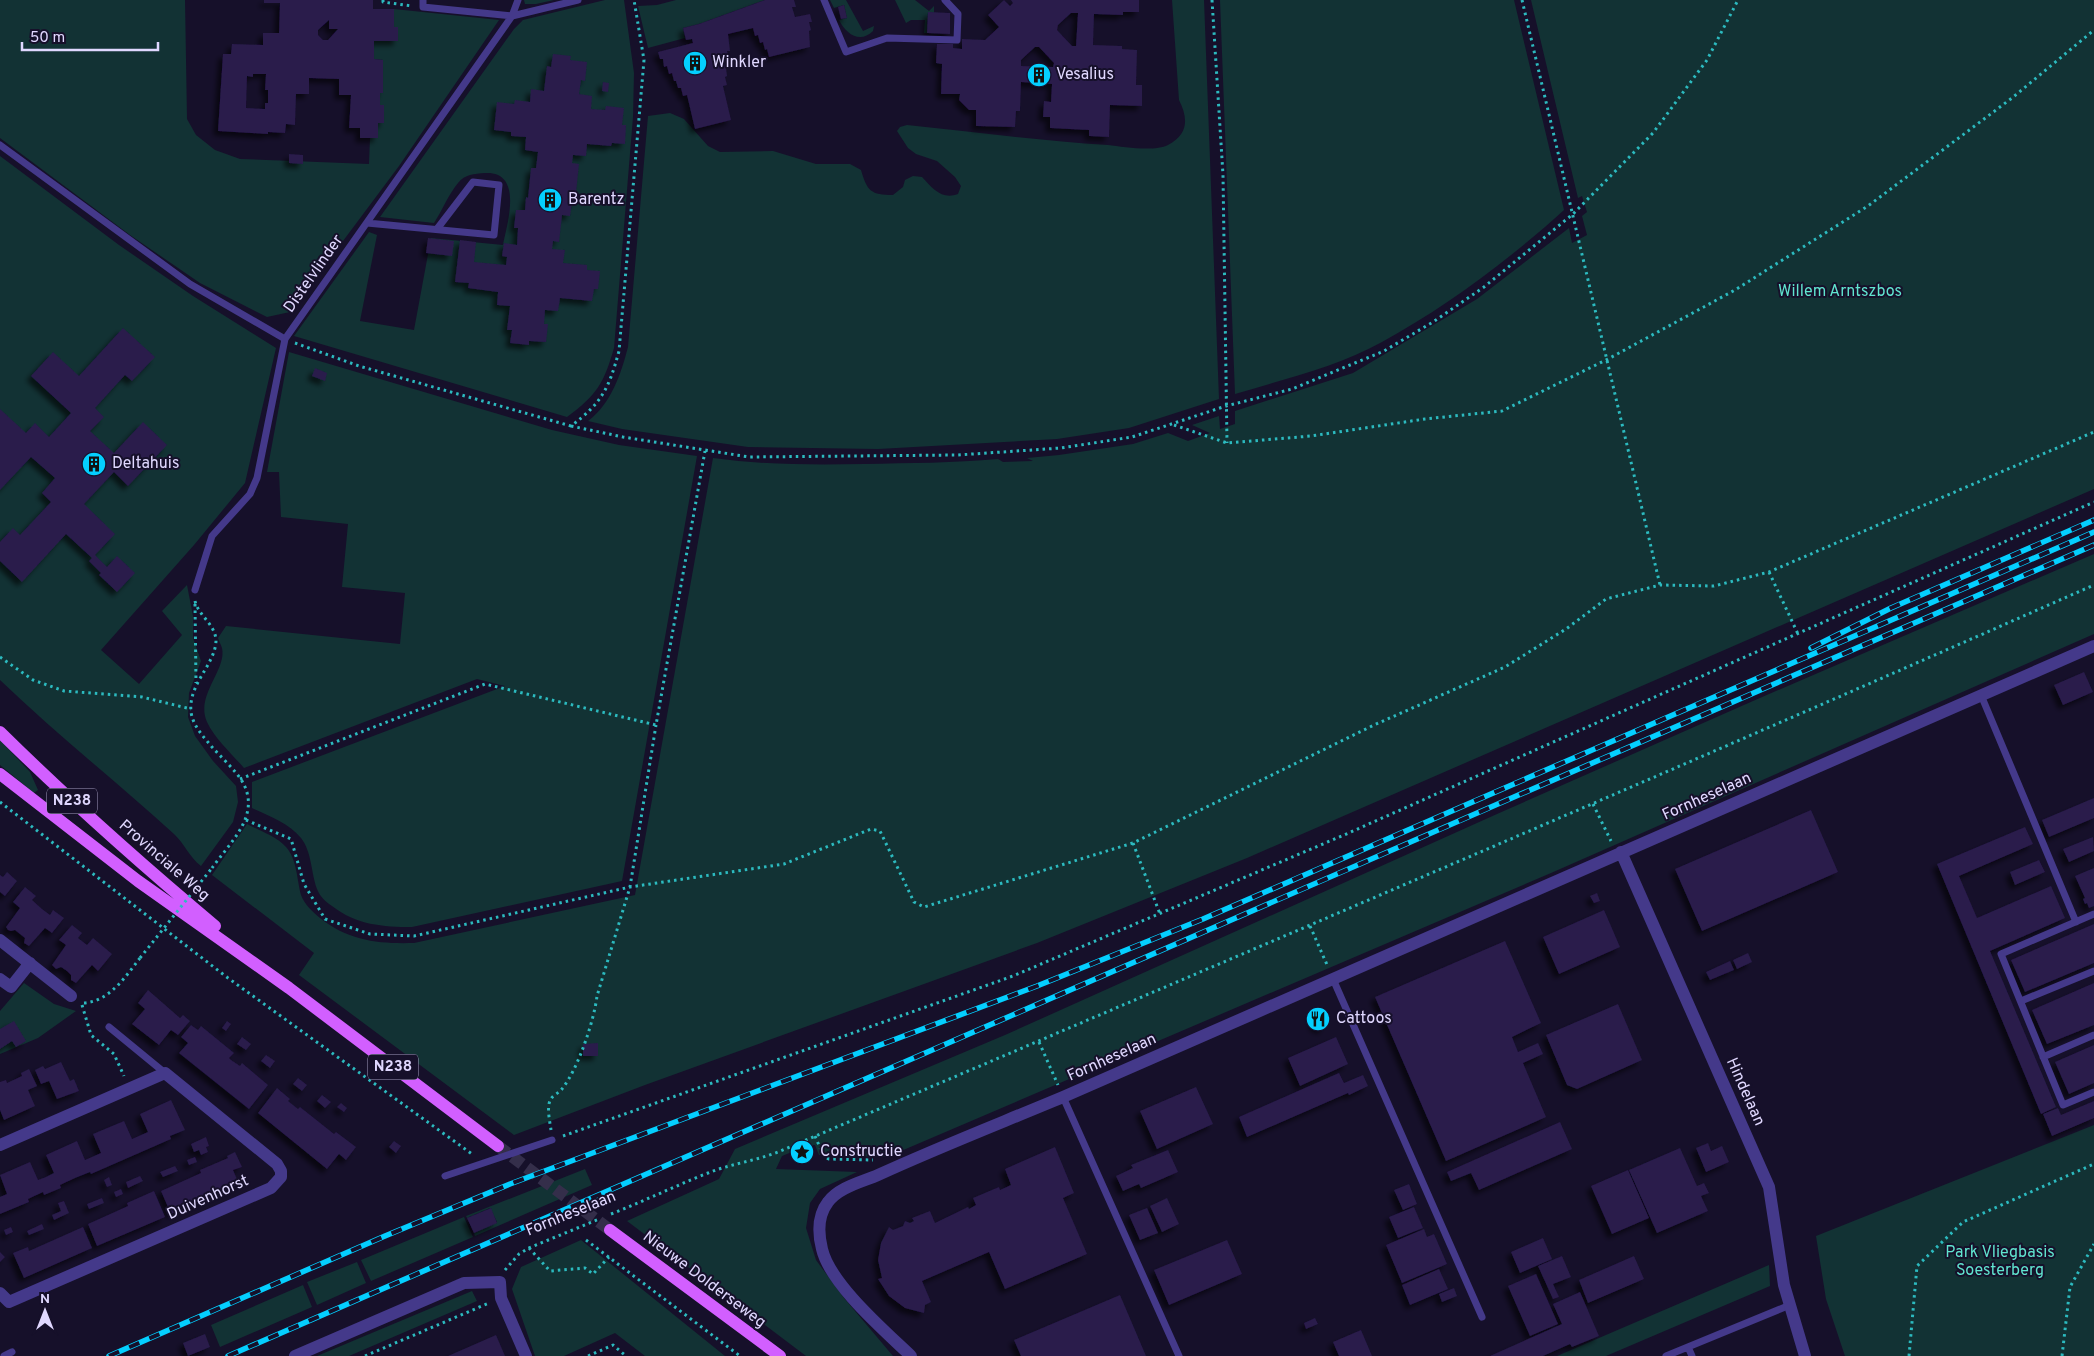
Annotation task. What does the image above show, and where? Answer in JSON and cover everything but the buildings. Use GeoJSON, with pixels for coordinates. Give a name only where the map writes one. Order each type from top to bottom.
{"type":"FeatureCollection","features":[{"type":"Feature","properties":{"kind":"main road","name":"Provinciale Weg"},"geometry":{"type":"LineString","coordinates":[[0,732],[40,772],[146,869],[289,988]]}},
{"type":"Feature","properties":{"kind":"main road","name":"Provinciale Weg"},"geometry":{"type":"LineString","coordinates":[[0,774],[138,881],[289,988],[498,1146]]}},
{"type":"Feature","properties":{"kind":"main road","name":"Nieuwe Dolderseweg"},"geometry":{"type":"LineString","coordinates":[[610,1230],[780,1356]]}},
{"type":"Feature","properties":{"kind":"street","name":"Fornheselaan"},"geometry":{"type":"LineString","coordinates":[[911,1356],[871,1317],[838,1279],[822,1250],[821,1218],[829,1201],[838,1192],[1063,1097],[2094,646]]}},
{"type":"Feature","properties":{"kind":"street","name":"Hindelaan"},"geometry":{"type":"LineString","coordinates":[[1621,852],[1769,1187],[1784,1286],[1805,1356]]}},
{"type":"Feature","properties":{"kind":"street"},"geometry":{"type":"LineString","coordinates":[[0,940],[70,996]]}},
{"type":"Feature","properties":{"kind":"street"},"geometry":{"type":"LineString","coordinates":[[0,979],[11,987],[30,964]]}},
{"type":"Feature","properties":{"kind":"street"},"geometry":{"type":"LineString","coordinates":[[0,1145],[128,1088],[165,1074]]}},
{"type":"Feature","properties":{"kind":"street","name":"Duivenhorst"},"geometry":{"type":"LineString","coordinates":[[0,1293],[9,1302],[245,1200],[276,1184],[281,1177],[281,1171],[277,1164],[165,1074]]}},
{"type":"Feature","properties":{"kind":"street"},"geometry":{"type":"LineString","coordinates":[[294,1356],[464,1283],[500,1282],[501,1298],[526,1356]]}},
{"type":"Feature","properties":{"kind":"lane","name":"Distelvlinder"},"geometry":{"type":"LineString","coordinates":[[195,590],[212,536],[250,494],[257,478],[285,339],[512,16],[518,0]]}},
{"type":"Feature","properties":{"kind":"lane"},"geometry":{"type":"LineString","coordinates":[[422,4],[512,16],[578,0]]}},
{"type":"Feature","properties":{"kind":"lane"},"geometry":{"type":"LineString","coordinates":[[824,0],[846,52],[887,38],[957,40],[958,14],[945,0]]}},
{"type":"Feature","properties":{"kind":"lane"},"geometry":{"type":"LineString","coordinates":[[0,146],[190,284],[285,339]]}},
{"type":"Feature","properties":{"kind":"lane"},"geometry":{"type":"LineString","coordinates":[[367,223],[437,230],[494,235],[499,185],[473,182],[437,230]]}},
{"type":"Feature","properties":{"kind":"lane"},"geometry":{"type":"LineString","coordinates":[[1981,695],[2076,922]]}},
{"type":"Feature","properties":{"kind":"lane"},"geometry":{"type":"LineString","coordinates":[[2094,914],[2001,954],[2063,1105],[2094,1092]]}},
{"type":"Feature","properties":{"kind":"lane"},"geometry":{"type":"LineString","coordinates":[[2021,1001],[2094,971]]}},
{"type":"Feature","properties":{"kind":"lane"},"geometry":{"type":"LineString","coordinates":[[1333,979],[1482,1317]]}},
{"type":"Feature","properties":{"kind":"lane","name":"Duivenhorst"},"geometry":{"type":"LineString","coordinates":[[109,1027],[165,1074]]}},
{"type":"Feature","properties":{"kind":"lane"},"geometry":{"type":"LineString","coordinates":[[2043,1057],[2094,1035]]}},
{"type":"Feature","properties":{"kind":"lane"},"geometry":{"type":"LineString","coordinates":[[1063,1097],[1179,1356]]}},
{"type":"Feature","properties":{"kind":"lane"},"geometry":{"type":"LineString","coordinates":[[445,1176],[552,1137]]}},
{"type":"Feature","properties":{"kind":"lane"},"geometry":{"type":"LineString","coordinates":[[1666,1356],[1790,1305]]}},
{"type":"Feature","properties":{"kind":"lane"},"geometry":{"type":"LineString","coordinates":[[1688,1347],[1692,1356]]}},
{"type":"Feature","properties":{"kind":"lane"},"geometry":{"type":"LineString","coordinates":[[4,1356],[12,1352]]}},
{"type":"Feature","properties":{"kind":"path"},"geometry":{"type":"LineString","coordinates":[[383,0],[383,2],[422,4]]}},
{"type":"Feature","properties":{"kind":"path"},"geometry":{"type":"LineString","coordinates":[[571,426],[590,412],[605,393],[619,351],[644,60],[634,0]]}},
{"type":"Feature","properties":{"kind":"path"},"geometry":{"type":"LineString","coordinates":[[1212,0],[1223,175],[1227,443]]}},
{"type":"Feature","properties":{"kind":"path"},"geometry":{"type":"LineString","coordinates":[[1522,0],[1660,585]]}},
{"type":"Feature","properties":{"kind":"path"},"geometry":{"type":"LineString","coordinates":[[285,339],[359,366],[571,426],[705,451],[749,457],[958,455],[1061,448],[1132,437],[1226,406],[1292,389],[1384,351],[1433,322],[1484,287],[1573,214],[1653,132],[1707,60],[1738,0]]}},
{"type":"Feature","properties":{"kind":"path"},"geometry":{"type":"LineString","coordinates":[[1173,425],[1227,443],[1311,436],[1425,419],[1502,411],[1608,359],[1735,290],[1868,206],[2012,98],[2094,30]]}},
{"type":"Feature","properties":{"kind":"path"},"geometry":{"type":"LineString","coordinates":[[246,820],[291,839],[304,884],[325,919],[370,934],[414,936],[630,887],[784,864],[871,829],[880,831],[914,902],[924,907],[1133,843],[1374,725],[1505,667],[1566,629],[1606,599],[1660,585],[1714,586],[1769,572],[2094,432]]}},
{"type":"Feature","properties":{"kind":"path"},"geometry":{"type":"LineString","coordinates":[[705,451],[656,726],[630,887],[577,1066],[561,1091],[550,1099],[552,1137],[1014,976],[1354,832],[2094,502]]}},
{"type":"Feature","properties":{"kind":"path"},"geometry":{"type":"LineString","coordinates":[[1769,572],[1798,634]]}},
{"type":"Feature","properties":{"kind":"path","name":"Fornheselaan"},"geometry":{"type":"LineString","coordinates":[[610,1215],[708,1173],[756,1160],[1039,1042],[1593,804],[2094,585]]}},
{"type":"Feature","properties":{"kind":"path"},"geometry":{"type":"LineString","coordinates":[[195,590],[196,685]]}},
{"type":"Feature","properties":{"kind":"path"},"geometry":{"type":"LineString","coordinates":[[70,996],[82,1003],[94,1002],[104,997],[123,980],[212,868],[246,820],[249,804],[247,792],[240,779],[200,733],[191,710],[196,685],[216,641],[214,630],[195,604]]}},
{"type":"Feature","properties":{"kind":"path"},"geometry":{"type":"LineString","coordinates":[[0,657],[33,680],[64,691],[142,697],[191,710]]}},
{"type":"Feature","properties":{"kind":"path"},"geometry":{"type":"LineString","coordinates":[[240,779],[485,684],[656,726]]}},
{"type":"Feature","properties":{"kind":"path"},"geometry":{"type":"LineString","coordinates":[[0,802],[228,978],[474,1156]]}},
{"type":"Feature","properties":{"kind":"path"},"geometry":{"type":"LineString","coordinates":[[1593,804],[1614,846],[1621,852]]}},
{"type":"Feature","properties":{"kind":"path"},"geometry":{"type":"LineString","coordinates":[[1133,843],[1160,914]]}},
{"type":"Feature","properties":{"kind":"path"},"geometry":{"type":"LineString","coordinates":[[1310,926],[1333,979]]}},
{"type":"Feature","properties":{"kind":"path"},"geometry":{"type":"LineString","coordinates":[[82,1010],[91,1035],[114,1054],[128,1088]]}},
{"type":"Feature","properties":{"kind":"path"},"geometry":{"type":"LineString","coordinates":[[1039,1042],[1063,1097]]}},
{"type":"Feature","properties":{"kind":"path"},"geometry":{"type":"LineString","coordinates":[[815,1136],[824,1157],[829,1159],[874,1160]]}},
{"type":"Feature","properties":{"kind":"path"},"geometry":{"type":"LineString","coordinates":[[1909,1356],[1917,1266],[1963,1222],[2094,1164]]}},
{"type":"Feature","properties":{"kind":"path","name":"Fornheselaan"},"geometry":{"type":"LineString","coordinates":[[500,1282],[510,1262],[529,1248],[601,1218]]}},
{"type":"Feature","properties":{"kind":"path"},"geometry":{"type":"LineString","coordinates":[[586,1240],[740,1356]]}},
{"type":"Feature","properties":{"kind":"path"},"geometry":{"type":"LineString","coordinates":[[2062,1356],[2070,1287],[2094,1244]]}},
{"type":"Feature","properties":{"kind":"path"},"geometry":{"type":"LineString","coordinates":[[529,1248],[550,1271],[586,1268],[594,1274],[609,1257]]}},
{"type":"Feature","properties":{"kind":"path"},"geometry":{"type":"LineString","coordinates":[[365,1356],[501,1298]]}},
{"type":"Feature","properties":{"kind":"path"},"geometry":{"type":"LineString","coordinates":[[588,1356],[613,1345],[626,1356]]}},
{"type":"Feature","properties":{"kind":"green space"},"geometry":{"type":"Polygon","coordinates":[[[0,0],[185,0],[187,119],[196,135],[215,150],[240,159],[369,164],[370,138],[378,123],[384,123],[384,106],[380,105],[380,93],[383,93],[383,60],[374,59],[374,41],[398,41],[398,27],[394,27],[394,9],[499,20],[399,166],[290,312],[267,317],[200,283],[130,235],[0,138],[0,0]]]}},
{"type":"Feature","properties":{"kind":"green space"},"geometry":{"type":"Polygon","coordinates":[[[524,0],[554,0],[536,4],[525,4],[524,0]]]}},
{"type":"Feature","properties":{"kind":"green space"},"geometry":{"type":"Polygon","coordinates":[[[605,0],[624,0],[634,73],[633,117],[614,348],[603,379],[586,402],[567,417],[294,336],[369,232],[377,235],[360,321],[414,330],[431,238],[503,245],[510,200],[509,189],[505,180],[497,175],[481,173],[464,178],[451,193],[434,223],[380,217],[514,29],[523,20],[605,0]]]}},
{"type":"Feature","properties":{"kind":"green space"},"geometry":{"type":"Polygon","coordinates":[[[676,0],[765,0],[683,28],[685,38],[648,48],[638,6],[657,5],[676,0]]]}},
{"type":"Feature","properties":{"kind":"green space"},"geometry":{"type":"Polygon","coordinates":[[[830,0],[846,0],[863,31],[874,26],[873,31],[863,37],[854,36],[849,33],[839,20],[847,18],[844,5],[834,8],[830,0]]]}},
{"type":"Feature","properties":{"kind":"green space"},"geometry":{"type":"Polygon","coordinates":[[[895,0],[915,0],[929,11],[934,6],[934,13],[928,13],[927,33],[924,33],[925,20],[911,20],[906,23],[895,0]]]}},
{"type":"Feature","properties":{"kind":"green space"},"geometry":{"type":"Polygon","coordinates":[[[1172,0],[1204,0],[1219,399],[1129,428],[1057,439],[878,449],[748,447],[622,429],[588,421],[603,406],[614,388],[628,347],[648,116],[670,113],[684,119],[708,146],[720,152],[773,151],[816,164],[850,164],[861,170],[865,183],[875,193],[893,195],[903,187],[905,180],[913,176],[922,177],[934,189],[947,196],[958,194],[961,186],[955,177],[937,161],[916,154],[908,148],[897,131],[900,127],[907,125],[1033,139],[1139,148],[1162,147],[1175,141],[1183,131],[1185,119],[1179,100],[1172,0]]]}},
{"type":"Feature","properties":{"kind":"green space"},"geometry":{"type":"Polygon","coordinates":[[[1220,0],[1514,0],[1564,210],[1477,281],[1430,314],[1382,342],[1347,359],[1235,394],[1220,0]]]}},
{"type":"Feature","properties":{"kind":"green space","name":"Willem Arntszbos"},"geometry":{"type":"Polygon","coordinates":[[[1531,0],[2094,0],[2094,489],[1247,858],[1037,943],[645,1085],[514,1135],[299,975],[314,953],[212,875],[247,824],[273,837],[290,852],[295,864],[302,898],[320,918],[342,932],[353,936],[389,943],[414,943],[635,895],[713,458],[751,462],[808,464],[932,463],[998,459],[1003,462],[1033,461],[1027,458],[1133,444],[1168,433],[1188,441],[1210,433],[1192,425],[1219,416],[1220,429],[1235,424],[1235,411],[1353,373],[1477,299],[1569,228],[1572,243],[1587,235],[1582,216],[1587,212],[1582,196],[1578,198],[1531,0]]]}},
{"type":"Feature","properties":{"kind":"green space"},"geometry":{"type":"Polygon","coordinates":[[[0,156],[119,245],[193,296],[276,348],[245,483],[194,545],[101,650],[139,684],[182,635],[162,611],[187,585],[193,616],[193,638],[201,661],[189,693],[188,717],[195,736],[213,761],[236,786],[238,802],[233,822],[201,866],[193,859],[174,834],[0,680],[0,156]]]}},
{"type":"Feature","properties":{"kind":"green space"},"geometry":{"type":"Polygon","coordinates":[[[289,352],[552,430],[619,445],[697,456],[622,881],[412,927],[370,924],[341,912],[323,899],[317,889],[309,856],[301,838],[285,824],[252,808],[252,782],[505,686],[477,679],[244,768],[210,728],[204,712],[205,702],[220,665],[222,648],[218,638],[226,626],[400,644],[405,593],[342,587],[348,524],[281,517],[279,472],[267,472],[289,352]]]}},
{"type":"Feature","properties":{"kind":"green space"},"geometry":{"type":"Polygon","coordinates":[[[2094,554],[2094,634],[1551,873],[887,1157],[819,1155],[815,1145],[809,1145],[782,1156],[776,1169],[857,1172],[820,1189],[810,1203],[806,1228],[816,1260],[844,1298],[893,1356],[806,1356],[627,1221],[719,1179],[735,1149],[1005,1035],[1497,814],[2094,554]]]}},
{"type":"Feature","properties":{"kind":"green space"},"geometry":{"type":"Polygon","coordinates":[[[0,740],[30,772],[38,790],[34,793],[0,765],[0,740]]]}},
{"type":"Feature","properties":{"kind":"green space"},"geometry":{"type":"Polygon","coordinates":[[[24,983],[54,1004],[76,1011],[38,1038],[0,1054],[0,1011],[24,983]]]}},
{"type":"Feature","properties":{"kind":"green space","name":"Park Vliegbasis Soesterberg"},"geometry":{"type":"Polygon","coordinates":[[[2094,1125],[2094,1356],[1845,1356],[1826,1299],[1816,1236],[2094,1125]]]}},
{"type":"Feature","properties":{"kind":"green space"},"geometry":{"type":"Polygon","coordinates":[[[585,1169],[592,1185],[475,1236],[474,1233],[497,1222],[490,1208],[467,1218],[466,1216],[585,1169]]]}},
{"type":"Feature","properties":{"kind":"green space"},"geometry":{"type":"Polygon","coordinates":[[[464,1217],[473,1237],[371,1281],[361,1260],[464,1217]]]}},
{"type":"Feature","properties":{"kind":"green space"},"geometry":{"type":"Polygon","coordinates":[[[581,1240],[725,1356],[645,1356],[615,1333],[564,1356],[535,1356],[512,1289],[521,1267],[581,1240]]]}},
{"type":"Feature","properties":{"kind":"green space"},"geometry":{"type":"Polygon","coordinates":[[[357,1262],[366,1283],[317,1305],[307,1282],[357,1262]]]}},
{"type":"Feature","properties":{"kind":"green space"},"geometry":{"type":"Polygon","coordinates":[[[1769,1265],[1770,1286],[1606,1356],[1557,1356],[1769,1265]]]}},
{"type":"Feature","properties":{"kind":"green space"},"geometry":{"type":"Polygon","coordinates":[[[303,1285],[312,1307],[220,1347],[211,1325],[303,1285]]]}},
{"type":"Feature","properties":{"kind":"green space"},"geometry":{"type":"Polygon","coordinates":[[[472,1291],[477,1301],[349,1356],[317,1356],[472,1291]]]}},
{"type":"Feature","properties":{"kind":"tunnel"},"geometry":{"type":"LineString","coordinates":[[498,1146],[610,1230]]}},
{"type":"Feature","properties":{"kind":"railway"},"geometry":{"type":"LineString","coordinates":[[1811,648],[1891,608],[2094,520]]}},
{"type":"Feature","properties":{"kind":"railway"},"geometry":{"type":"LineString","coordinates":[[109,1356],[510,1184],[1037,986],[1203,919],[2094,532]]}},
{"type":"Feature","properties":{"kind":"railway"},"geometry":{"type":"LineString","coordinates":[[228,1356],[2094,545]]}},
{"type":"Feature","properties":{"kind":"place","name":"Winkler"},"geometry":{"type":"Point","coordinates":[695,63]}},
{"type":"Feature","properties":{"kind":"place","name":"Vesalius"},"geometry":{"type":"Point","coordinates":[1039,75]}},
{"type":"Feature","properties":{"kind":"place","name":"Barentz"},"geometry":{"type":"Point","coordinates":[550,200]}},
{"type":"Feature","properties":{"kind":"place","name":"Deltahuis"},"geometry":{"type":"Point","coordinates":[94,464]}},
{"type":"Feature","properties":{"kind":"place","name":"Cattoos"},"geometry":{"type":"Point","coordinates":[1318,1019]}},
{"type":"Feature","properties":{"kind":"place","name":"Constructie"},"geometry":{"type":"Point","coordinates":[802,1152]}}]}
